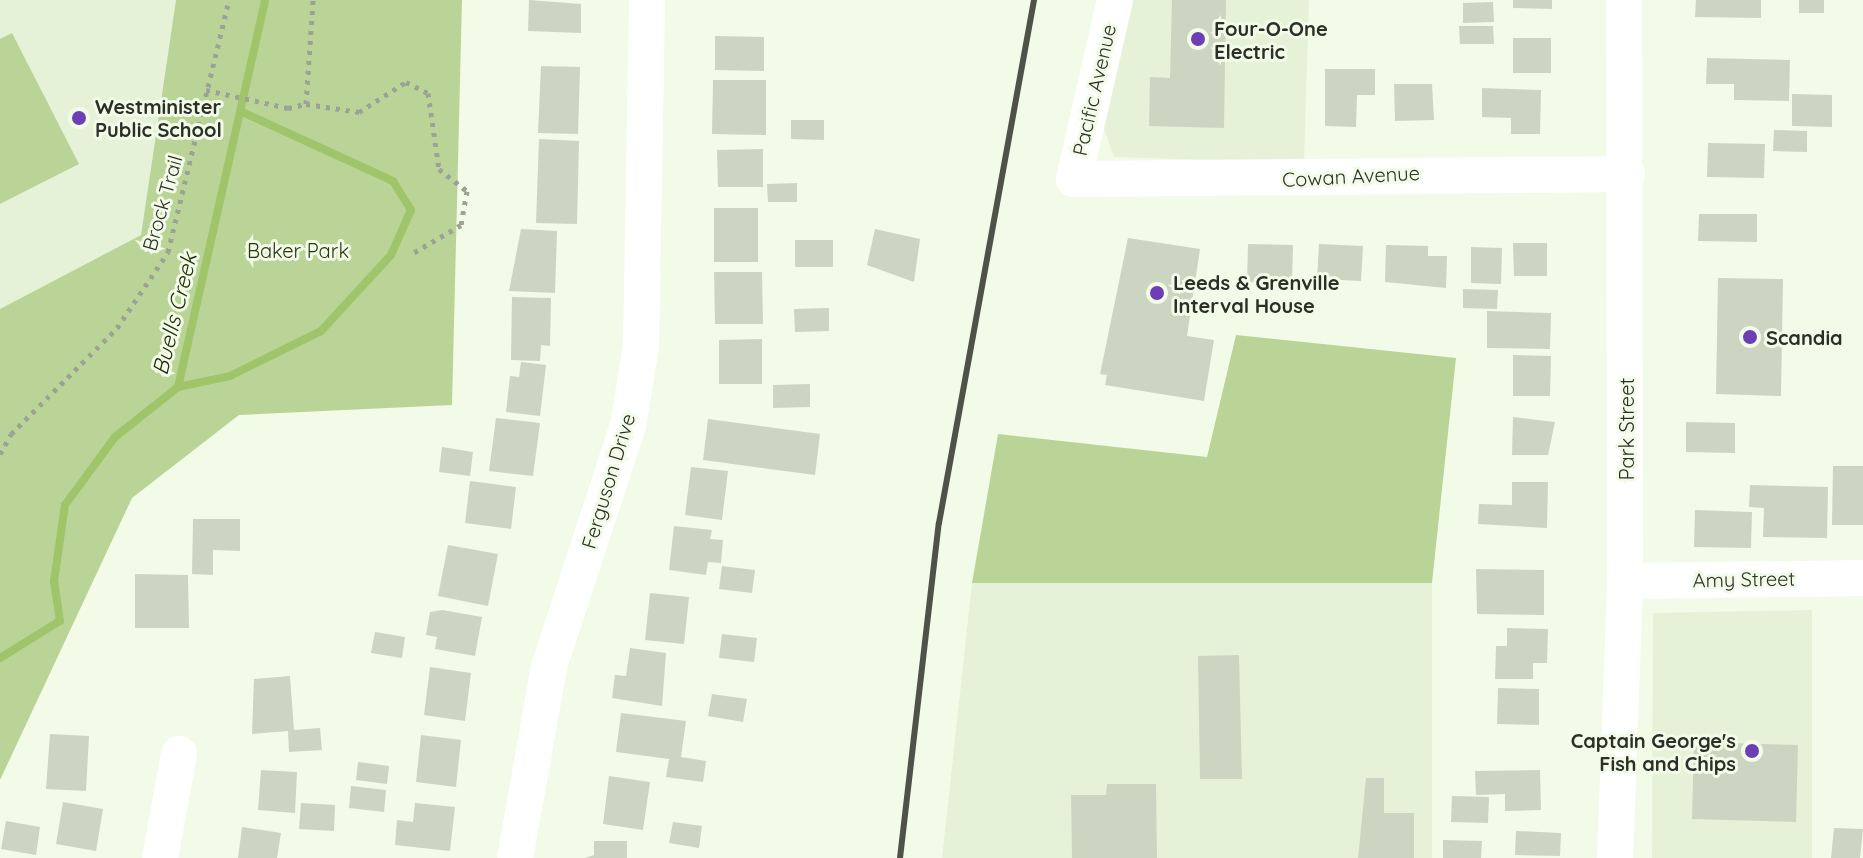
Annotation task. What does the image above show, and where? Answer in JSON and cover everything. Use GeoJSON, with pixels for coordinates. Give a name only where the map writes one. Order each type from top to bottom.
{"type":"FeatureCollection","features":[{"type":"Feature","properties":{"kind":"street","name":"Ferguson Drive"},"geometry":{"type":"LineString","coordinates":[[515,858],[549,667],[628,426],[641,346],[647,0]]}},
{"type":"Feature","properties":{"kind":"street","name":"Pacific Avenue"},"geometry":{"type":"LineString","coordinates":[[1074,179],[1115,0]]}},
{"type":"Feature","properties":{"kind":"street","name":"Park Street"},"geometry":{"type":"LineString","coordinates":[[1615,858],[1625,581],[1627,174],[1624,0]]}},
{"type":"Feature","properties":{"kind":"street","name":"Cowan Avenue"},"geometry":{"type":"LineString","coordinates":[[1074,179],[1627,174]]}},
{"type":"Feature","properties":{"kind":"street","name":"Amy Street"},"geometry":{"type":"LineString","coordinates":[[1625,581],[1863,578]]}},
{"type":"Feature","properties":{"kind":"street"},"geometry":{"type":"LineString","coordinates":[[160,858],[179,754]]}},
{"type":"Feature","properties":{"kind":"path","name":"Brock Trail"},"geometry":{"type":"LineString","coordinates":[[0,454],[11,434],[117,328],[163,263],[229,0]]}},
{"type":"Feature","properties":{"kind":"path"},"geometry":{"type":"LineString","coordinates":[[306,104],[313,0]]}},
{"type":"Feature","properties":{"kind":"path"},"geometry":{"type":"LineString","coordinates":[[206,90],[263,101],[359,112],[406,82],[428,93],[439,169],[467,191],[461,225],[413,253]]}},
{"type":"Feature","properties":{"kind":"shaded area","name":"Westminister Public School"},"geometry":{"type":"Polygon","coordinates":[[[0,0],[176,0],[141,235],[0,309],[0,0]]]}},
{"type":"Feature","properties":{"kind":"shaded area"},"geometry":{"type":"Polygon","coordinates":[[[1130,0],[1309,0],[1304,163],[1114,157],[1100,117],[1130,0]]]}},
{"type":"Feature","properties":{"kind":"shaded area"},"geometry":{"type":"Polygon","coordinates":[[[972,583],[1432,583],[1432,858],[942,858],[972,583]]]}},
{"type":"Feature","properties":{"kind":"shaded area"},"geometry":{"type":"Polygon","coordinates":[[[1812,610],[1812,858],[1652,858],[1653,613],[1812,610]]]}},
{"type":"Feature","properties":{"kind":"green space","name":"Baker Park"},"geometry":{"type":"Polygon","coordinates":[[[176,0],[462,0],[452,405],[239,415],[132,498],[0,780],[0,309],[141,235],[176,0]]]}},
{"type":"Feature","properties":{"kind":"green space"},"geometry":{"type":"Polygon","coordinates":[[[12,33],[79,164],[0,204],[0,39],[12,33]]]}},
{"type":"Feature","properties":{"kind":"green space"},"geometry":{"type":"Polygon","coordinates":[[[1236,335],[1456,358],[1432,583],[972,583],[998,434],[1207,457],[1236,335]]]}},
{"type":"Feature","properties":{"kind":"building"},"geometry":{"type":"Polygon","coordinates":[[[529,0],[581,4],[581,33],[528,31],[529,0]]]}},
{"type":"Feature","properties":{"kind":"building","name":"Four-O-One Electric"},"geometry":{"type":"Polygon","coordinates":[[[1172,0],[1226,0],[1224,128],[1149,126],[1150,77],[1170,78],[1172,0]]]}},
{"type":"Feature","properties":{"kind":"building"},"geometry":{"type":"Polygon","coordinates":[[[1513,0],[1552,0],[1552,9],[1513,8],[1513,0]]]}},
{"type":"Feature","properties":{"kind":"building"},"geometry":{"type":"Polygon","coordinates":[[[1696,0],[1761,0],[1761,18],[1695,17],[1696,0]]]}},
{"type":"Feature","properties":{"kind":"building"},"geometry":{"type":"Polygon","coordinates":[[[1799,0],[1824,0],[1824,13],[1799,13],[1799,0]]]}},
{"type":"Feature","properties":{"kind":"building"},"geometry":{"type":"Polygon","coordinates":[[[1493,2],[1494,22],[1463,23],[1463,3],[1493,2]]]}},
{"type":"Feature","properties":{"kind":"building"},"geometry":{"type":"Polygon","coordinates":[[[1459,26],[1493,26],[1494,44],[1460,44],[1459,26]]]}},
{"type":"Feature","properties":{"kind":"building"},"geometry":{"type":"Polygon","coordinates":[[[715,36],[764,37],[764,71],[715,70],[715,36]]]}},
{"type":"Feature","properties":{"kind":"building"},"geometry":{"type":"Polygon","coordinates":[[[1513,38],[1551,38],[1551,73],[1513,73],[1513,38]]]}},
{"type":"Feature","properties":{"kind":"building"},"geometry":{"type":"Polygon","coordinates":[[[1707,58],[1790,60],[1789,101],[1734,100],[1734,84],[1706,84],[1707,58]]]}},
{"type":"Feature","properties":{"kind":"building"},"geometry":{"type":"Polygon","coordinates":[[[541,66],[580,67],[578,134],[538,133],[541,66]]]}},
{"type":"Feature","properties":{"kind":"building"},"geometry":{"type":"Polygon","coordinates":[[[1325,69],[1375,69],[1375,95],[1357,95],[1356,127],[1325,126],[1325,69]]]}},
{"type":"Feature","properties":{"kind":"building"},"geometry":{"type":"Polygon","coordinates":[[[713,80],[766,80],[766,135],[712,134],[713,80]]]}},
{"type":"Feature","properties":{"kind":"building"},"geometry":{"type":"Polygon","coordinates":[[[1394,84],[1432,84],[1434,120],[1395,121],[1394,84]]]}},
{"type":"Feature","properties":{"kind":"building"},"geometry":{"type":"Polygon","coordinates":[[[1482,88],[1541,90],[1540,134],[1511,134],[1511,118],[1482,117],[1482,88]]]}},
{"type":"Feature","properties":{"kind":"building"},"geometry":{"type":"Polygon","coordinates":[[[1792,94],[1832,95],[1832,127],[1792,126],[1792,94]]]}},
{"type":"Feature","properties":{"kind":"building"},"geometry":{"type":"Polygon","coordinates":[[[791,120],[824,120],[824,140],[791,139],[791,120]]]}},
{"type":"Feature","properties":{"kind":"building"},"geometry":{"type":"Polygon","coordinates":[[[1774,130],[1807,131],[1807,152],[1773,151],[1774,130]]]}},
{"type":"Feature","properties":{"kind":"building"},"geometry":{"type":"Polygon","coordinates":[[[539,139],[579,141],[577,224],[536,223],[539,139]]]}},
{"type":"Feature","properties":{"kind":"building"},"geometry":{"type":"Polygon","coordinates":[[[1708,143],[1765,144],[1764,178],[1707,177],[1708,143]]]}},
{"type":"Feature","properties":{"kind":"building"},"geometry":{"type":"Polygon","coordinates":[[[763,149],[763,187],[718,187],[717,150],[763,149]]]}},
{"type":"Feature","properties":{"kind":"building"},"geometry":{"type":"Polygon","coordinates":[[[797,183],[797,202],[768,202],[767,184],[797,183]]]}},
{"type":"Feature","properties":{"kind":"building"},"geometry":{"type":"Polygon","coordinates":[[[714,208],[758,208],[758,262],[714,262],[714,208]]]}},
{"type":"Feature","properties":{"kind":"building"},"geometry":{"type":"Polygon","coordinates":[[[1699,214],[1757,214],[1757,242],[1698,241],[1699,214]]]}},
{"type":"Feature","properties":{"kind":"building"},"geometry":{"type":"Polygon","coordinates":[[[521,229],[557,231],[555,293],[509,291],[521,229]]]}},
{"type":"Feature","properties":{"kind":"building"},"geometry":{"type":"Polygon","coordinates":[[[875,229],[920,239],[914,282],[867,265],[875,229]]]}},
{"type":"Feature","properties":{"kind":"building","name":"Leeds & Grenville Interval House"},"geometry":{"type":"Polygon","coordinates":[[[1128,238],[1200,249],[1187,336],[1214,340],[1204,401],[1105,385],[1107,375],[1100,374],[1128,238]]]}},
{"type":"Feature","properties":{"kind":"building"},"geometry":{"type":"Polygon","coordinates":[[[795,240],[833,240],[833,267],[795,267],[795,240]]]}},
{"type":"Feature","properties":{"kind":"building"},"geometry":{"type":"Polygon","coordinates":[[[1513,243],[1547,243],[1547,276],[1514,276],[1513,243]]]}},
{"type":"Feature","properties":{"kind":"building"},"geometry":{"type":"Polygon","coordinates":[[[1248,244],[1293,245],[1292,282],[1247,282],[1248,244]]]}},
{"type":"Feature","properties":{"kind":"building"},"geometry":{"type":"Polygon","coordinates":[[[1319,244],[1363,246],[1361,281],[1317,279],[1319,244]]]}},
{"type":"Feature","properties":{"kind":"building"},"geometry":{"type":"Polygon","coordinates":[[[1386,245],[1428,246],[1428,256],[1447,256],[1446,288],[1385,282],[1386,245]]]}},
{"type":"Feature","properties":{"kind":"building"},"geometry":{"type":"Polygon","coordinates":[[[1471,247],[1502,248],[1501,284],[1471,283],[1471,247]]]}},
{"type":"Feature","properties":{"kind":"building"},"geometry":{"type":"Polygon","coordinates":[[[714,272],[762,272],[763,324],[715,324],[714,272]]]}},
{"type":"Feature","properties":{"kind":"building","name":"Scandia"},"geometry":{"type":"Polygon","coordinates":[[[1718,278],[1783,279],[1781,396],[1716,394],[1718,278]]]}},
{"type":"Feature","properties":{"kind":"building"},"geometry":{"type":"Polygon","coordinates":[[[1463,289],[1498,290],[1497,309],[1463,308],[1463,289]]]}},
{"type":"Feature","properties":{"kind":"building"},"geometry":{"type":"Polygon","coordinates":[[[512,297],[551,298],[550,346],[541,345],[540,361],[511,360],[512,297]]]}},
{"type":"Feature","properties":{"kind":"building"},"geometry":{"type":"Polygon","coordinates":[[[829,308],[829,331],[795,332],[794,309],[829,308]]]}},
{"type":"Feature","properties":{"kind":"building"},"geometry":{"type":"Polygon","coordinates":[[[1487,311],[1551,313],[1550,349],[1487,348],[1487,311]]]}},
{"type":"Feature","properties":{"kind":"building"},"geometry":{"type":"Polygon","coordinates":[[[762,339],[762,384],[719,384],[719,340],[762,339]]]}},
{"type":"Feature","properties":{"kind":"building"},"geometry":{"type":"Polygon","coordinates":[[[1513,355],[1551,356],[1550,396],[1513,396],[1513,355]]]}},
{"type":"Feature","properties":{"kind":"building"},"geometry":{"type":"Polygon","coordinates":[[[521,362],[546,365],[540,416],[506,412],[510,376],[519,377],[521,362]]]}},
{"type":"Feature","properties":{"kind":"building"},"geometry":{"type":"Polygon","coordinates":[[[810,384],[810,407],[773,408],[773,385],[810,384]]]}},
{"type":"Feature","properties":{"kind":"building"},"geometry":{"type":"Polygon","coordinates":[[[1513,417],[1555,422],[1548,455],[1512,455],[1513,417]]]}},
{"type":"Feature","properties":{"kind":"building"},"geometry":{"type":"Polygon","coordinates":[[[496,418],[540,423],[533,476],[489,471],[496,418]]]}},
{"type":"Feature","properties":{"kind":"building"},"geometry":{"type":"Polygon","coordinates":[[[708,419],[820,434],[815,475],[703,460],[708,419]]]}},
{"type":"Feature","properties":{"kind":"building"},"geometry":{"type":"Polygon","coordinates":[[[1686,422],[1735,423],[1735,453],[1686,452],[1686,422]]]}},
{"type":"Feature","properties":{"kind":"building"},"geometry":{"type":"Polygon","coordinates":[[[442,447],[473,452],[470,476],[439,472],[442,447]]]}},
{"type":"Feature","properties":{"kind":"building"},"geometry":{"type":"Polygon","coordinates":[[[1833,466],[1863,466],[1863,525],[1832,525],[1833,466]]]}},
{"type":"Feature","properties":{"kind":"building"},"geometry":{"type":"Polygon","coordinates":[[[691,467],[728,471],[722,520],[685,515],[691,467]]]}},
{"type":"Feature","properties":{"kind":"building"},"geometry":{"type":"Polygon","coordinates":[[[470,481],[516,487],[511,529],[465,523],[470,481]]]}},
{"type":"Feature","properties":{"kind":"building"},"geometry":{"type":"Polygon","coordinates":[[[1512,482],[1548,482],[1547,528],[1478,524],[1479,504],[1512,505],[1512,482]]]}},
{"type":"Feature","properties":{"kind":"building"},"geometry":{"type":"Polygon","coordinates":[[[1750,485],[1828,487],[1827,538],[1763,537],[1764,508],[1749,507],[1750,485]]]}},
{"type":"Feature","properties":{"kind":"building"},"geometry":{"type":"Polygon","coordinates":[[[1695,510],[1752,512],[1751,548],[1694,547],[1695,510]]]}},
{"type":"Feature","properties":{"kind":"building"},"geometry":{"type":"Polygon","coordinates":[[[193,519],[240,519],[240,551],[213,550],[213,575],[192,574],[193,519]]]}},
{"type":"Feature","properties":{"kind":"building"},"geometry":{"type":"Polygon","coordinates":[[[674,526],[712,530],[710,539],[723,540],[721,563],[708,562],[706,575],[669,570],[674,526]]]}},
{"type":"Feature","properties":{"kind":"building"},"geometry":{"type":"Polygon","coordinates":[[[448,545],[498,554],[488,606],[438,596],[448,545]]]}},
{"type":"Feature","properties":{"kind":"building"},"geometry":{"type":"Polygon","coordinates":[[[722,566],[755,570],[752,593],[719,589],[722,566]]]}},
{"type":"Feature","properties":{"kind":"building"},"geometry":{"type":"Polygon","coordinates":[[[1476,569],[1544,570],[1544,615],[1477,614],[1476,569]]]}},
{"type":"Feature","properties":{"kind":"building"},"geometry":{"type":"Polygon","coordinates":[[[135,574],[188,575],[189,628],[135,628],[135,574]]]}},
{"type":"Feature","properties":{"kind":"building"},"geometry":{"type":"Polygon","coordinates":[[[650,593],[689,597],[684,644],[645,640],[650,593]]]}},
{"type":"Feature","properties":{"kind":"building"},"geometry":{"type":"Polygon","coordinates":[[[442,610],[482,617],[475,656],[435,649],[437,637],[426,635],[430,612],[442,610]]]}},
{"type":"Feature","properties":{"kind":"building"},"geometry":{"type":"Polygon","coordinates":[[[1507,628],[1548,629],[1547,663],[1533,663],[1533,679],[1495,679],[1496,646],[1507,646],[1507,628]]]}},
{"type":"Feature","properties":{"kind":"building"},"geometry":{"type":"Polygon","coordinates":[[[375,632],[405,637],[402,658],[371,653],[375,632]]]}},
{"type":"Feature","properties":{"kind":"building"},"geometry":{"type":"Polygon","coordinates":[[[722,634],[757,638],[754,662],[719,658],[722,634]]]}},
{"type":"Feature","properties":{"kind":"building"},"geometry":{"type":"Polygon","coordinates":[[[630,648],[666,653],[662,706],[612,698],[615,675],[626,676],[630,648]]]}},
{"type":"Feature","properties":{"kind":"building"},"geometry":{"type":"Polygon","coordinates":[[[1239,655],[1242,779],[1200,779],[1198,656],[1239,655]]]}},
{"type":"Feature","properties":{"kind":"building"},"geometry":{"type":"Polygon","coordinates":[[[430,667],[471,673],[465,721],[424,715],[430,667]]]}},
{"type":"Feature","properties":{"kind":"building"},"geometry":{"type":"Polygon","coordinates":[[[290,676],[294,730],[320,728],[322,750],[289,752],[288,731],[252,734],[254,679],[290,676]]]}},
{"type":"Feature","properties":{"kind":"building"},"geometry":{"type":"Polygon","coordinates":[[[1498,688],[1539,689],[1539,725],[1497,724],[1498,688]]]}},
{"type":"Feature","properties":{"kind":"building"},"geometry":{"type":"Polygon","coordinates":[[[712,694],[747,699],[743,722],[708,716],[712,694]]]}},
{"type":"Feature","properties":{"kind":"building"},"geometry":{"type":"Polygon","coordinates":[[[621,713],[686,721],[681,757],[706,761],[703,782],[666,777],[669,759],[616,752],[621,713]]]}},
{"type":"Feature","properties":{"kind":"building"},"geometry":{"type":"Polygon","coordinates":[[[50,734],[89,736],[86,791],[46,789],[50,734]]]}},
{"type":"Feature","properties":{"kind":"building"},"geometry":{"type":"Polygon","coordinates":[[[421,735],[461,740],[456,787],[416,782],[421,735]]]}},
{"type":"Feature","properties":{"kind":"building"},"geometry":{"type":"Polygon","coordinates":[[[1694,742],[1798,745],[1796,822],[1692,819],[1694,742]]]}},
{"type":"Feature","properties":{"kind":"building"},"geometry":{"type":"Polygon","coordinates":[[[358,762],[389,766],[387,784],[356,780],[358,762]]]}},
{"type":"Feature","properties":{"kind":"building"},"geometry":{"type":"Polygon","coordinates":[[[261,770],[297,772],[295,813],[258,810],[261,770]]]}},
{"type":"Feature","properties":{"kind":"building"},"geometry":{"type":"Polygon","coordinates":[[[1540,770],[1541,810],[1505,811],[1505,794],[1476,795],[1475,771],[1540,770]]]}},
{"type":"Feature","properties":{"kind":"building"},"geometry":{"type":"Polygon","coordinates":[[[609,776],[650,782],[643,830],[603,824],[609,776]]]}},
{"type":"Feature","properties":{"kind":"building"},"geometry":{"type":"Polygon","coordinates":[[[1366,778],[1384,778],[1384,813],[1414,813],[1414,858],[1358,858],[1366,778]]]}},
{"type":"Feature","properties":{"kind":"building"},"geometry":{"type":"Polygon","coordinates":[[[1107,784],[1156,784],[1157,858],[1072,858],[1071,795],[1106,795],[1107,784]]]}},
{"type":"Feature","properties":{"kind":"building"},"geometry":{"type":"Polygon","coordinates":[[[351,786],[386,790],[384,812],[349,808],[351,786]]]}},
{"type":"Feature","properties":{"kind":"building"},"geometry":{"type":"Polygon","coordinates":[[[1452,796],[1489,797],[1488,823],[1451,822],[1452,796]]]}},
{"type":"Feature","properties":{"kind":"building"},"geometry":{"type":"Polygon","coordinates":[[[63,802],[103,809],[96,851],[56,844],[63,802]]]}},
{"type":"Feature","properties":{"kind":"building"},"geometry":{"type":"Polygon","coordinates":[[[301,803],[335,805],[334,831],[299,829],[301,803]]]}},
{"type":"Feature","properties":{"kind":"building"},"geometry":{"type":"Polygon","coordinates":[[[415,803],[455,807],[450,851],[395,845],[397,820],[413,822],[415,803]]]}},
{"type":"Feature","properties":{"kind":"building"},"geometry":{"type":"Polygon","coordinates":[[[6,821],[40,827],[36,855],[1,849],[6,821]]]}},
{"type":"Feature","properties":{"kind":"building"},"geometry":{"type":"Polygon","coordinates":[[[673,822],[702,826],[699,848],[669,843],[673,822]]]}},
{"type":"Feature","properties":{"kind":"building"},"geometry":{"type":"Polygon","coordinates":[[[242,827],[281,833],[277,858],[238,858],[242,827]]]}},
{"type":"Feature","properties":{"kind":"building"},"geometry":{"type":"Polygon","coordinates":[[[1834,828],[1863,829],[1860,858],[1831,858],[1834,828]]]}},
{"type":"Feature","properties":{"kind":"building"},"geometry":{"type":"Polygon","coordinates":[[[1516,831],[1561,833],[1560,856],[1515,855],[1516,831]]]}},
{"type":"Feature","properties":{"kind":"building"},"geometry":{"type":"Polygon","coordinates":[[[1443,840],[1482,841],[1481,858],[1443,858],[1443,840]]]}},
{"type":"Feature","properties":{"kind":"building"},"geometry":{"type":"Polygon","coordinates":[[[594,841],[627,841],[627,858],[585,858],[594,855],[594,841]]]}},
{"type":"Feature","properties":{"kind":"waterway","name":"Buells Creek"},"geometry":{"type":"LineString","coordinates":[[0,658],[60,621],[54,581],[65,505],[115,437],[178,387],[265,0]]}},
{"type":"Feature","properties":{"kind":"waterway"},"geometry":{"type":"LineString","coordinates":[[178,387],[230,376],[321,331],[391,255],[411,210],[393,181],[242,112]]}},
{"type":"Feature","properties":{"kind":"railway"},"geometry":{"type":"LineString","coordinates":[[900,858],[939,523],[1034,0]]}},
{"type":"Feature","properties":{"kind":"place","name":"Four-O-One Electric"},"geometry":{"type":"Point","coordinates":[1198,39]}},
{"type":"Feature","properties":{"kind":"place","name":"Westminister Public School"},"geometry":{"type":"Point","coordinates":[79,118]}},
{"type":"Feature","properties":{"kind":"place","name":"Leeds & Grenville Interval House"},"geometry":{"type":"Point","coordinates":[1157,293]}},
{"type":"Feature","properties":{"kind":"place","name":"Scandia"},"geometry":{"type":"Point","coordinates":[1750,337]}},
{"type":"Feature","properties":{"kind":"place","name":"Captain George's Fish and Chips"},"geometry":{"type":"Point","coordinates":[1752,751]}}]}
